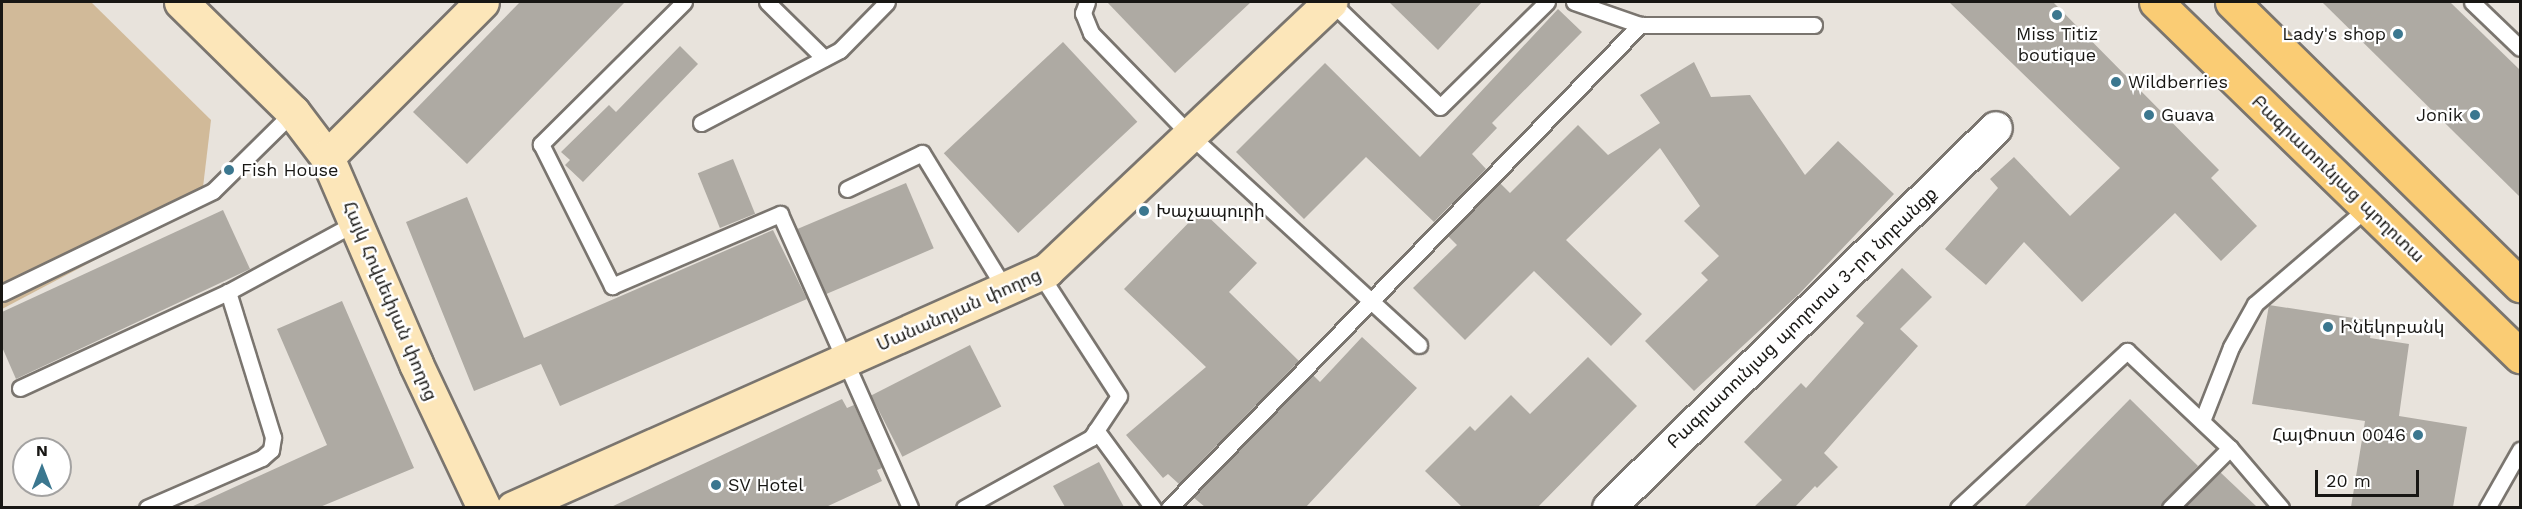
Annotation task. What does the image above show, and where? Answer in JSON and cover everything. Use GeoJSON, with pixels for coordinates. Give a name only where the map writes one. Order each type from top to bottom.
{"type":"FeatureCollection","features":[{"type":"Feature","properties":{"kind":"main road","name":"Բագրատունյաց պողոտա"},"geometry":{"type":"LineString","coordinates":[[2156,2],[2520,356]]}},
{"type":"Feature","properties":{"kind":"main road"},"geometry":{"type":"LineString","coordinates":[[2232,2],[2520,285]]}},
{"type":"Feature","properties":{"kind":"street","name":"Հայկ Հովսեփյան փողոց"},"geometry":{"type":"LineString","coordinates":[[181,2],[293,112],[327,157],[357,222],[416,364],[484,507]]}},
{"type":"Feature","properties":{"kind":"street"},"geometry":{"type":"LineString","coordinates":[[327,157],[482,2]]}},
{"type":"Feature","properties":{"kind":"street","name":"Մանանդյան փողոց"},"geometry":{"type":"LineString","coordinates":[[513,507],[1040,274],[1192,136],[1331,2]]}},
{"type":"Feature","properties":{"kind":"street","name":"Բագրատունյաց պողոտա 3-րդ նրբանցք"},"geometry":{"type":"LineString","coordinates":[[1609,507],[1996,128]]}},
{"type":"Feature","properties":{"kind":"lane"},"geometry":{"type":"LineString","coordinates":[[684,2],[541,144],[612,286],[780,214],[843,361],[910,507]]}},
{"type":"Feature","properties":{"kind":"lane"},"geometry":{"type":"LineString","coordinates":[[767,2],[825,58]]}},
{"type":"Feature","properties":{"kind":"lane"},"geometry":{"type":"LineString","coordinates":[[701,123],[840,50],[887,2]]}},
{"type":"Feature","properties":{"kind":"lane"},"geometry":{"type":"LineString","coordinates":[[1087,2],[1083,13],[1092,33],[1192,136],[1419,345]]}},
{"type":"Feature","properties":{"kind":"lane"},"geometry":{"type":"LineString","coordinates":[[1331,2],[1440,107],[1547,2]]}},
{"type":"Feature","properties":{"kind":"lane"},"geometry":{"type":"LineString","coordinates":[[1574,2],[1640,25],[1814,25]]}},
{"type":"Feature","properties":{"kind":"lane"},"geometry":{"type":"LineString","coordinates":[[2472,2],[2520,48]]}},
{"type":"Feature","properties":{"kind":"lane"},"geometry":{"type":"LineString","coordinates":[[1169,507],[1640,25]]}},
{"type":"Feature","properties":{"kind":"lane"},"geometry":{"type":"LineString","coordinates":[[2,293],[213,191],[293,112]]}},
{"type":"Feature","properties":{"kind":"lane"},"geometry":{"type":"LineString","coordinates":[[847,189],[922,153],[1005,289]]}},
{"type":"Feature","properties":{"kind":"lane"},"geometry":{"type":"LineString","coordinates":[[2202,421],[2231,347],[2255,304],[2368,207]]}},
{"type":"Feature","properties":{"kind":"lane"},"geometry":{"type":"LineString","coordinates":[[20,388],[228,292],[357,222]]}},
{"type":"Feature","properties":{"kind":"lane"},"geometry":{"type":"LineString","coordinates":[[963,507],[1091,438],[1119,396],[1040,274]]}},
{"type":"Feature","properties":{"kind":"lane"},"geometry":{"type":"LineString","coordinates":[[147,507],[271,450],[273,437],[228,292]]}},
{"type":"Feature","properties":{"kind":"lane"},"geometry":{"type":"LineString","coordinates":[[1958,507],[2127,351],[2230,448],[2281,507]]}},
{"type":"Feature","properties":{"kind":"lane"},"geometry":{"type":"LineString","coordinates":[[1096,430],[1153,507]]}},
{"type":"Feature","properties":{"kind":"lane"},"geometry":{"type":"LineString","coordinates":[[2170,507],[2230,448]]}},
{"type":"Feature","properties":{"kind":"lane"},"geometry":{"type":"LineString","coordinates":[[2487,507],[2520,450]]}},
{"type":"Feature","properties":{"kind":"shaded area"},"geometry":{"type":"Polygon","coordinates":[[[2,2],[91,2],[211,120],[201,204],[2,309],[2,2]]]}},
{"type":"Feature","properties":{"kind":"building"},"geometry":{"type":"Polygon","coordinates":[[[520,2],[625,2],[467,164],[413,112],[520,2]]]}},
{"type":"Feature","properties":{"kind":"building"},"geometry":{"type":"Polygon","coordinates":[[[1107,2],[1251,2],[1175,73],[1107,2]]]}},
{"type":"Feature","properties":{"kind":"building"},"geometry":{"type":"Polygon","coordinates":[[[1389,2],[1482,2],[1438,50],[1389,2]]]}},
{"type":"Feature","properties":{"kind":"building"},"geometry":{"type":"Polygon","coordinates":[[[1949,2],[2053,2],[2219,170],[2211,178],[2257,226],[2221,261],[2175,213],[2082,302],[2024,242],[1986,285],[1945,249],[1998,188],[1990,179],[2014,157],[2070,216],[2120,168],[1949,2]]]}},
{"type":"Feature","properties":{"kind":"building"},"geometry":{"type":"Polygon","coordinates":[[[2322,2],[2450,2],[2520,70],[2520,197],[2322,2]]]}},
{"type":"Feature","properties":{"kind":"building"},"geometry":{"type":"Polygon","coordinates":[[[1558,9],[1582,32],[1492,123],[1497,128],[1472,154],[1486,169],[1434,222],[1366,157],[1304,219],[1236,152],[1325,63],[1420,157],[1558,9]]]}},
{"type":"Feature","properties":{"kind":"building"},"geometry":{"type":"Polygon","coordinates":[[[1063,42],[1137,122],[1018,233],[944,153],[1063,42]]]}},
{"type":"Feature","properties":{"kind":"building"},"geometry":{"type":"Polygon","coordinates":[[[680,46],[698,64],[583,182],[565,165],[570,160],[561,152],[609,105],[616,112],[680,46]]]}},
{"type":"Feature","properties":{"kind":"building"},"geometry":{"type":"Polygon","coordinates":[[[1694,62],[1711,97],[1750,95],[1805,175],[1838,141],[1894,194],[1800,293],[1694,391],[1645,341],[1708,280],[1701,273],[1719,256],[1684,221],[1700,206],[1660,148],[1566,240],[1642,314],[1611,346],[1534,271],[1465,340],[1413,288],[1457,245],[1448,236],[1500,183],[1510,193],[1578,125],[1608,155],[1660,123],[1640,95],[1694,62]]]}},
{"type":"Feature","properties":{"kind":"building"},"geometry":{"type":"Polygon","coordinates":[[[733,159],[755,214],[720,228],[698,173],[733,159]]]}},
{"type":"Feature","properties":{"kind":"building"},"geometry":{"type":"Polygon","coordinates":[[[906,183],[934,248],[825,294],[797,229],[906,183]]]}},
{"type":"Feature","properties":{"kind":"building"},"geometry":{"type":"Polygon","coordinates":[[[467,197],[524,338],[773,230],[807,299],[560,406],[541,364],[474,391],[406,222],[467,197]]]}},
{"type":"Feature","properties":{"kind":"building"},"geometry":{"type":"Polygon","coordinates":[[[223,210],[250,269],[16,379],[2,347],[2,312],[223,210]]]}},
{"type":"Feature","properties":{"kind":"building"},"geometry":{"type":"Polygon","coordinates":[[[1201,210],[1257,263],[1229,292],[1299,361],[1179,484],[1168,474],[1163,478],[1126,435],[1206,367],[1124,289],[1201,210]]]}},
{"type":"Feature","properties":{"kind":"building"},"geometry":{"type":"Polygon","coordinates":[[[1902,268],[1932,297],[1900,329],[1918,346],[1824,453],[1838,467],[1817,488],[1815,486],[1795,507],[1754,507],[1782,480],[1744,442],[1801,383],[1806,388],[1864,323],[1856,316],[1902,268]]]}},
{"type":"Feature","properties":{"kind":"building"},"geometry":{"type":"Polygon","coordinates":[[[342,301],[414,468],[320,507],[191,507],[327,445],[277,329],[342,301]]]}},
{"type":"Feature","properties":{"kind":"building"},"geometry":{"type":"Polygon","coordinates":[[[2269,305],[2373,321],[2370,338],[2409,344],[2399,416],[2467,427],[2453,507],[2351,507],[2365,421],[2252,404],[2269,305]]]}},
{"type":"Feature","properties":{"kind":"building"},"geometry":{"type":"Polygon","coordinates":[[[1362,337],[1417,388],[1306,507],[1205,507],[1193,497],[1313,375],[1320,382],[1362,337]]]}},
{"type":"Feature","properties":{"kind":"building"},"geometry":{"type":"Polygon","coordinates":[[[970,345],[1001,406],[902,457],[871,395],[970,345]]]}},
{"type":"Feature","properties":{"kind":"building"},"geometry":{"type":"Polygon","coordinates":[[[1588,357],[1637,406],[1538,507],[1462,507],[1425,471],[1470,426],[1475,431],[1511,395],[1530,414],[1588,357]]]}},
{"type":"Feature","properties":{"kind":"building"},"geometry":{"type":"Polygon","coordinates":[[[842,399],[847,408],[854,405],[882,468],[877,470],[882,481],[826,507],[611,507],[842,399]]]}},
{"type":"Feature","properties":{"kind":"building"},"geometry":{"type":"Polygon","coordinates":[[[2130,399],[2198,466],[2161,507],[2024,507],[2130,399]]]}},
{"type":"Feature","properties":{"kind":"building"},"geometry":{"type":"Polygon","coordinates":[[[1099,462],[1124,507],[1065,507],[1053,486],[1099,462]]]}},
{"type":"Feature","properties":{"kind":"building"},"geometry":{"type":"Polygon","coordinates":[[[2220,472],[2257,507],[2184,507],[2220,472]]]}},
{"type":"Feature","properties":{"kind":"place","name":"Miss Titiz boutique"},"geometry":{"type":"Point","coordinates":[2057,15]}},
{"type":"Feature","properties":{"kind":"place","name":"Lady's shop"},"geometry":{"type":"Point","coordinates":[2398,34]}},
{"type":"Feature","properties":{"kind":"place","name":"Wildberries"},"geometry":{"type":"Point","coordinates":[2116,82]}},
{"type":"Feature","properties":{"kind":"place","name":"Guava"},"geometry":{"type":"Point","coordinates":[2149,115]}},
{"type":"Feature","properties":{"kind":"place","name":"Jonik"},"geometry":{"type":"Point","coordinates":[2475,115]}},
{"type":"Feature","properties":{"kind":"place","name":"Fish House"},"geometry":{"type":"Point","coordinates":[229,170]}},
{"type":"Feature","properties":{"kind":"place","name":"Խաչապուրի"},"geometry":{"type":"Point","coordinates":[1144,211]}},
{"type":"Feature","properties":{"kind":"place","name":"Ինեկոբանկ"},"geometry":{"type":"Point","coordinates":[2328,327]}},
{"type":"Feature","properties":{"kind":"place","name":"ՀայՓոստ 0046"},"geometry":{"type":"Point","coordinates":[2418,435]}},
{"type":"Feature","properties":{"kind":"place","name":"SV Hotel"},"geometry":{"type":"Point","coordinates":[716,485]}}]}
